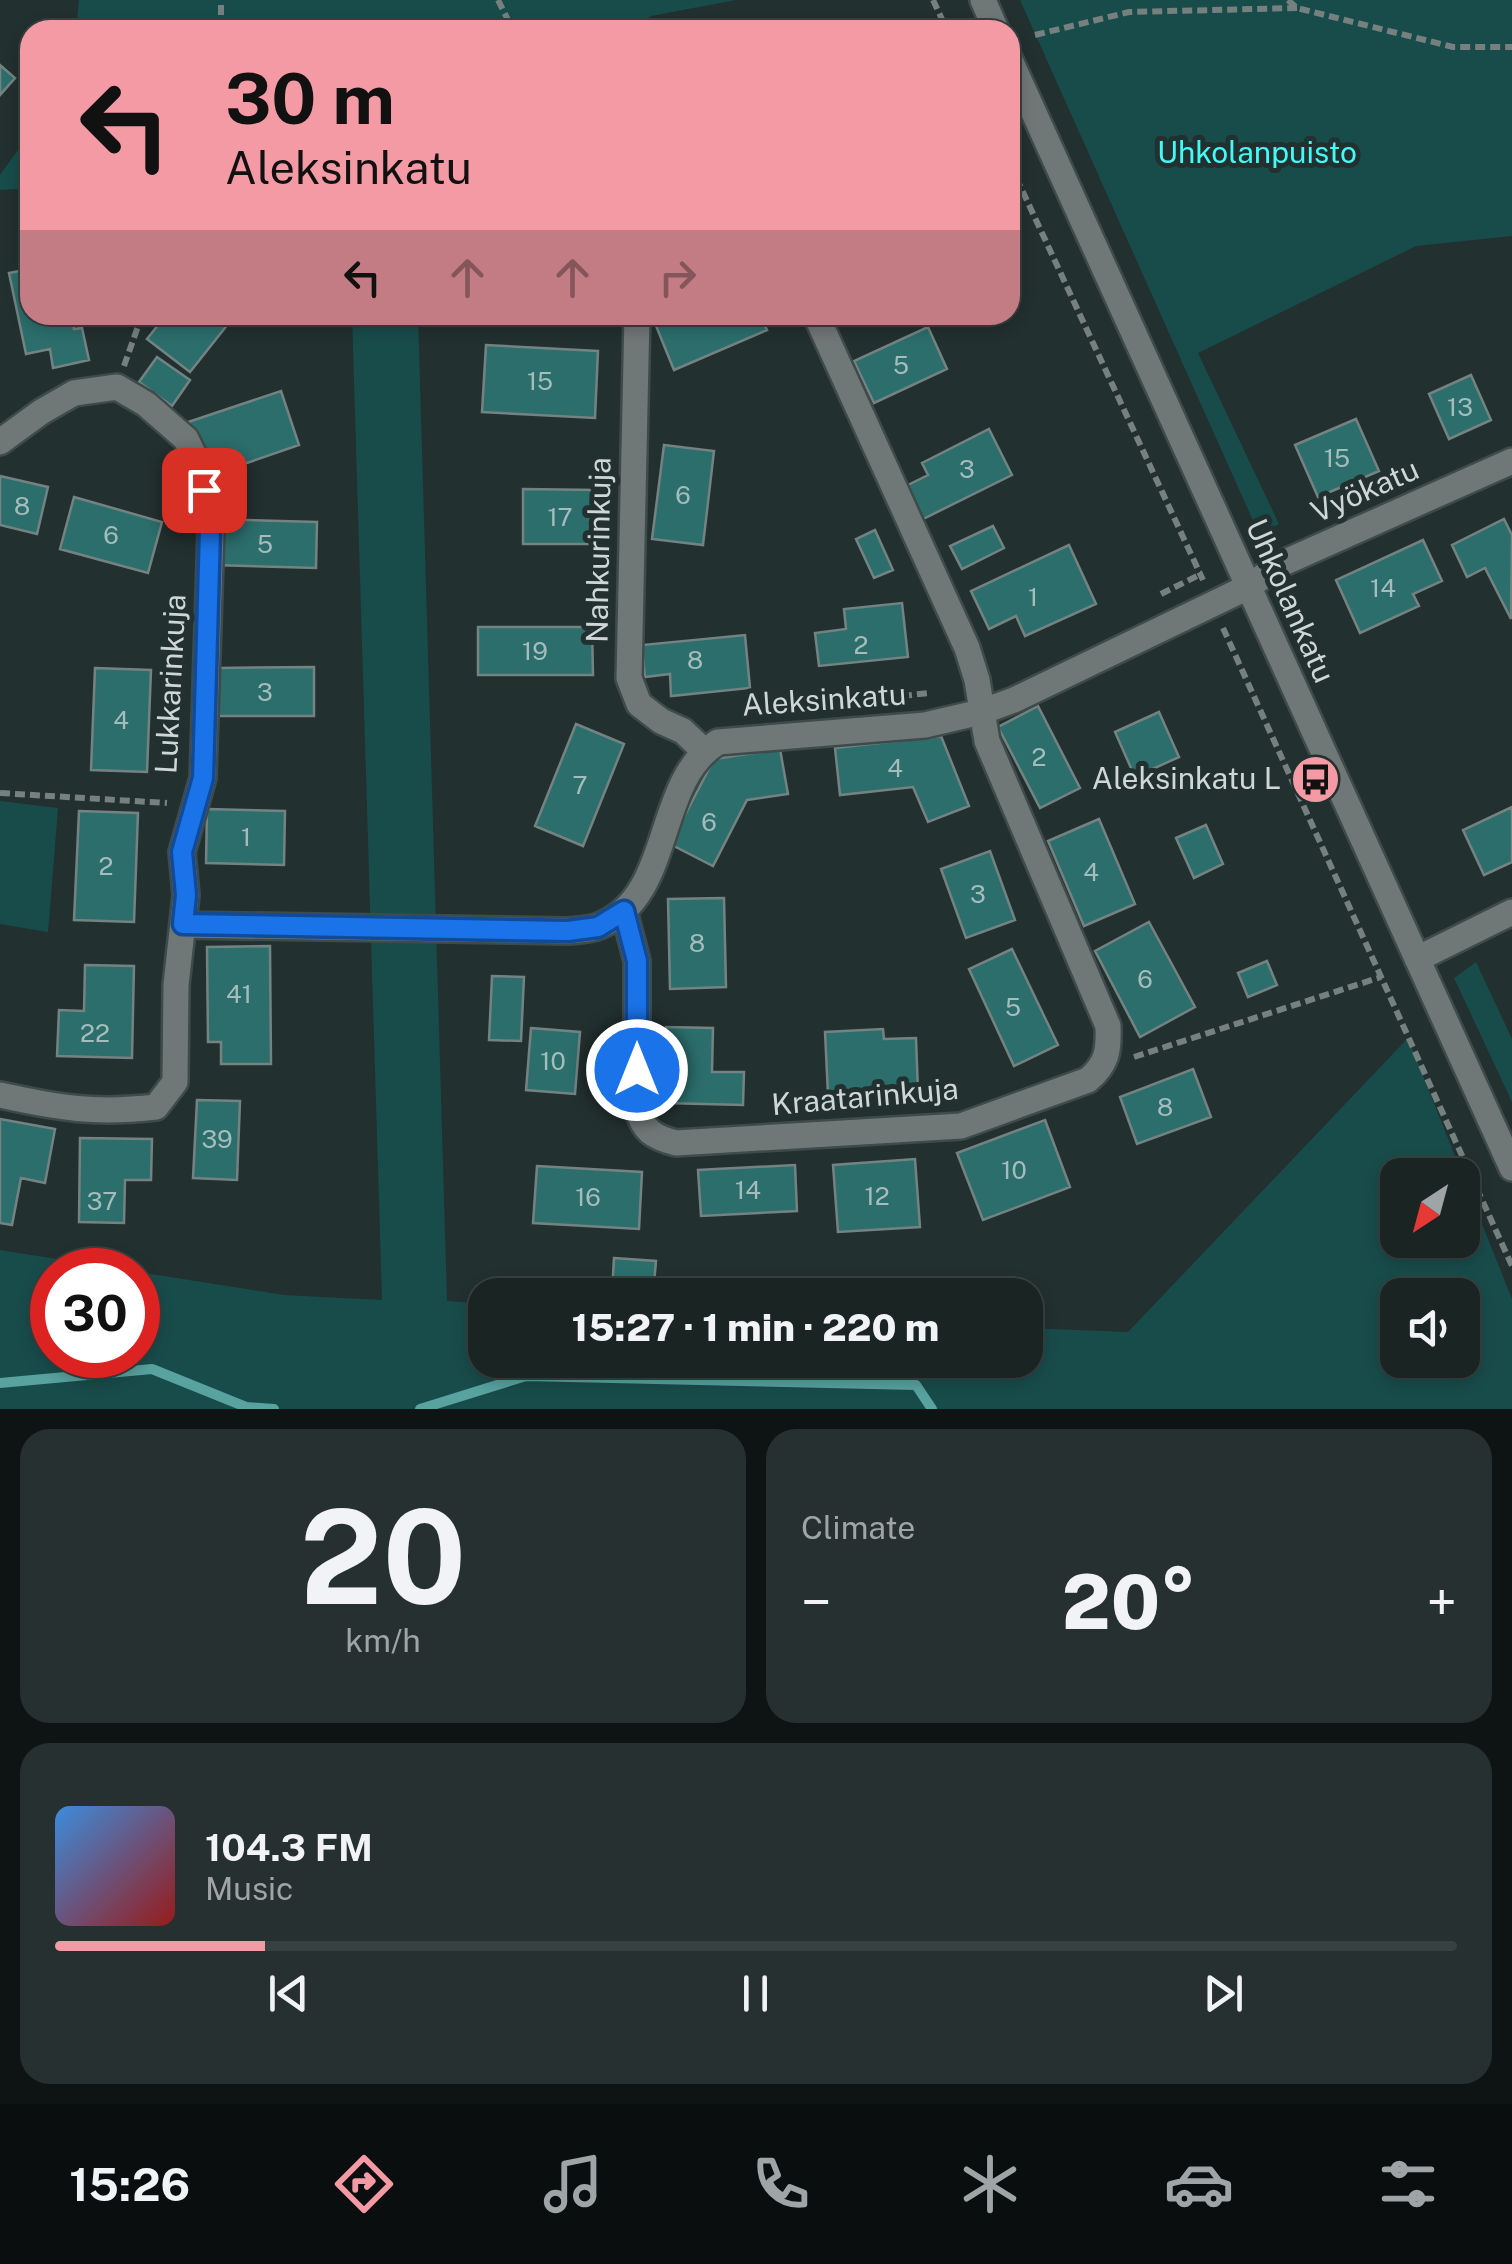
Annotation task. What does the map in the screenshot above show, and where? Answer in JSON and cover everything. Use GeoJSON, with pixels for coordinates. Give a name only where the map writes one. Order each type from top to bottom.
{"type":"FeatureCollection","features":[{"type":"Feature","properties":{"kind":"street","name":"Uhkolankatu"},"geometry":{"type":"LineString","coordinates":[[1020,82],[1512,1168]]}},
{"type":"Feature","properties":{"kind":"street","name":"Nahkurinkuja"},"geometry":{"type":"LineString","coordinates":[[637,325],[629,678],[640,704],[704,751]]}},
{"type":"Feature","properties":{"kind":"street"},"geometry":{"type":"LineString","coordinates":[[821,325],[967,648],[977,680],[986,741],[1108,1026],[1104,1066]]}},
{"type":"Feature","properties":{"kind":"street"},"geometry":{"type":"LineString","coordinates":[[0,442],[74,393],[117,387]]}},
{"type":"Feature","properties":{"kind":"street","name":"Lukkarinkuja"},"geometry":{"type":"LineString","coordinates":[[0,1095],[56,1108],[108,1112],[156,1108],[175,1082],[176,985],[186,895],[182,852],[203,778],[210,531],[199,466],[186,438],[146,404],[117,387]]}},
{"type":"Feature","properties":{"kind":"street","name":"Vyökatu"},"geometry":{"type":"LineString","coordinates":[[1248,587],[1281,564],[1512,461]]}},
{"type":"Feature","properties":{"kind":"street","name":"Aleksinkatu"},"geometry":{"type":"LineString","coordinates":[[704,751],[729,740],[925,725],[982,712],[1248,587]]}},
{"type":"Feature","properties":{"kind":"street"},"geometry":{"type":"LineString","coordinates":[[183,924],[568,931],[598,927],[624,911],[642,888],[686,777],[704,751]]}},
{"type":"Feature","properties":{"kind":"street","name":"Kraatarinkuja"},"geometry":{"type":"LineString","coordinates":[[624,911],[637,961],[637,1107],[642,1125],[655,1137],[676,1143],[961,1126],[1088,1080],[1104,1066]]}},
{"type":"Feature","properties":{"kind":"street"},"geometry":{"type":"LineString","coordinates":[[1417,959],[1512,912]]}},
{"type":"Feature","properties":{"kind":"path"},"geometry":{"type":"LineString","coordinates":[[1288,0],[1296,8]]}},
{"type":"Feature","properties":{"kind":"path"},"geometry":{"type":"LineString","coordinates":[[1035,35],[1129,12],[1296,8],[1454,47],[1512,47]]}},
{"type":"Feature","properties":{"kind":"path"},"geometry":{"type":"LineString","coordinates":[[1020,186],[1512,1266]]}},
{"type":"Feature","properties":{"kind":"path"},"geometry":{"type":"LineString","coordinates":[[117,387],[139,325]]}},
{"type":"Feature","properties":{"kind":"path"},"geometry":{"type":"LineString","coordinates":[[0,793],[194,805]]}},
{"type":"Feature","properties":{"kind":"path"},"geometry":{"type":"LineString","coordinates":[[1104,1066],[1381,977]]}},
{"type":"Feature","properties":{"kind":"green space"},"geometry":{"type":"Polygon","coordinates":[[[79,0],[736,0],[644,20],[77,20],[79,0]]]}},
{"type":"Feature","properties":{"kind":"green space","name":"Uhkolanpuisto"},"geometry":{"type":"Polygon","coordinates":[[[1020,0],[1512,0],[1512,236],[1416,246],[1198,353],[1279,524],[1259,534],[1020,0]]]}},
{"type":"Feature","properties":{"kind":"green space"},"geometry":{"type":"Polygon","coordinates":[[[20,147],[20,189],[0,190],[0,175],[20,147]]]}},
{"type":"Feature","properties":{"kind":"green space"},"geometry":{"type":"Polygon","coordinates":[[[352,325],[418,325],[447,1301],[468,1303],[468,1378],[1043,1378],[1043,1329],[1128,1332],[1408,1038],[1456,1158],[1380,1158],[1380,1258],[1480,1258],[1480,1219],[1512,1299],[1512,1409],[0,1409],[0,1250],[30,1255],[30,1378],[160,1378],[160,1275],[284,1295],[382,1300],[352,325]]]}},
{"type":"Feature","properties":{"kind":"green space"},"geometry":{"type":"Polygon","coordinates":[[[0,801],[58,808],[48,932],[0,924],[0,801]]]}},
{"type":"Feature","properties":{"kind":"green space"},"geometry":{"type":"Polygon","coordinates":[[[1476,962],[1512,1039],[1512,1102],[1454,978],[1476,962]]]}},
{"type":"Feature","properties":{"kind":"building"},"geometry":{"type":"Polygon","coordinates":[[[0,65],[15,78],[0,95],[0,65]]]}},
{"type":"Feature","properties":{"kind":"building"},"geometry":{"type":"Polygon","coordinates":[[[20,271],[20,325],[82,328],[89,360],[53,368],[50,349],[26,354],[9,273],[20,271]]]}},
{"type":"Feature","properties":{"kind":"building"},"geometry":{"type":"Polygon","coordinates":[[[158,325],[227,325],[190,372],[147,339],[158,325]]]}},
{"type":"Feature","properties":{"kind":"building"},"geometry":{"type":"Polygon","coordinates":[[[656,325],[765,325],[767,330],[674,370],[656,325]]]}},
{"type":"Feature","properties":{"kind":"building"},"geometry":{"type":"Polygon","coordinates":[[[928,327],[947,369],[874,403],[854,361],[928,327]]]}},
{"type":"Feature","properties":{"kind":"building"},"geometry":{"type":"Polygon","coordinates":[[[486,345],[598,351],[595,418],[482,412],[486,345]]]}},
{"type":"Feature","properties":{"kind":"building"},"geometry":{"type":"Polygon","coordinates":[[[157,357],[190,380],[172,406],[139,382],[157,357]]]}},
{"type":"Feature","properties":{"kind":"building"},"geometry":{"type":"Polygon","coordinates":[[[1471,375],[1491,420],[1449,439],[1429,394],[1471,375]]]}},
{"type":"Feature","properties":{"kind":"building"},"geometry":{"type":"Polygon","coordinates":[[[281,391],[299,445],[238,466],[243,481],[208,492],[185,423],[281,391]]]}},
{"type":"Feature","properties":{"kind":"building"},"geometry":{"type":"Polygon","coordinates":[[[1356,419],[1379,471],[1318,497],[1295,445],[1356,419]]]}},
{"type":"Feature","properties":{"kind":"building"},"geometry":{"type":"Polygon","coordinates":[[[989,429],[1012,475],[923,519],[906,486],[928,475],[922,463],[989,429]]]}},
{"type":"Feature","properties":{"kind":"building"},"geometry":{"type":"Polygon","coordinates":[[[664,445],[714,451],[703,545],[652,539],[664,445]]]}},
{"type":"Feature","properties":{"kind":"building"},"geometry":{"type":"Polygon","coordinates":[[[0,476],[48,487],[37,534],[0,525],[0,476]]]}},
{"type":"Feature","properties":{"kind":"building"},"geometry":{"type":"Polygon","coordinates":[[[523,489],[597,490],[597,544],[523,544],[523,489]]]}},
{"type":"Feature","properties":{"kind":"building"},"geometry":{"type":"Polygon","coordinates":[[[74,497],[162,522],[148,573],[60,549],[74,497]]]}},
{"type":"Feature","properties":{"kind":"building"},"geometry":{"type":"Polygon","coordinates":[[[214,519],[317,522],[316,568],[213,565],[214,519]]]}},
{"type":"Feature","properties":{"kind":"building"},"geometry":{"type":"Polygon","coordinates":[[[1504,519],[1512,535],[1511,619],[1485,568],[1467,577],[1452,545],[1504,519]]]}},
{"type":"Feature","properties":{"kind":"building"},"geometry":{"type":"Polygon","coordinates":[[[993,526],[1004,548],[962,569],[950,546],[993,526]]]}},
{"type":"Feature","properties":{"kind":"building"},"geometry":{"type":"Polygon","coordinates":[[[875,530],[893,570],[874,578],[856,539],[875,530]]]}},
{"type":"Feature","properties":{"kind":"building"},"geometry":{"type":"Polygon","coordinates":[[[1423,540],[1442,581],[1413,594],[1419,606],[1360,633],[1336,580],[1423,540]]]}},
{"type":"Feature","properties":{"kind":"building"},"geometry":{"type":"Polygon","coordinates":[[[1069,545],[1096,604],[1025,636],[1016,616],[989,629],[971,591],[1069,545]]]}},
{"type":"Feature","properties":{"kind":"building"},"geometry":{"type":"Polygon","coordinates":[[[902,603],[908,657],[819,666],[815,633],[846,629],[844,609],[902,603]]]}},
{"type":"Feature","properties":{"kind":"building"},"geometry":{"type":"Polygon","coordinates":[[[478,627],[592,627],[593,675],[478,675],[478,627]]]}},
{"type":"Feature","properties":{"kind":"building"},"geometry":{"type":"Polygon","coordinates":[[[745,635],[750,688],[671,696],[670,674],[645,677],[642,645],[745,635]]]}},
{"type":"Feature","properties":{"kind":"building"},"geometry":{"type":"Polygon","coordinates":[[[314,667],[314,716],[216,716],[216,668],[314,667]]]}},
{"type":"Feature","properties":{"kind":"building"},"geometry":{"type":"Polygon","coordinates":[[[95,668],[151,670],[147,772],[91,770],[95,668]]]}},
{"type":"Feature","properties":{"kind":"building"},"geometry":{"type":"Polygon","coordinates":[[[1038,706],[1080,788],[1040,808],[998,727],[1038,706]]]}},
{"type":"Feature","properties":{"kind":"building"},"geometry":{"type":"Polygon","coordinates":[[[1159,712],[1179,757],[1135,777],[1115,732],[1159,712]]]}},
{"type":"Feature","properties":{"kind":"building"},"geometry":{"type":"Polygon","coordinates":[[[576,724],[624,744],[583,846],[535,826],[576,724]]]}},
{"type":"Feature","properties":{"kind":"building"},"geometry":{"type":"Polygon","coordinates":[[[941,736],[969,806],[928,822],[913,787],[840,795],[835,748],[941,736]]]}},
{"type":"Feature","properties":{"kind":"building"},"geometry":{"type":"Polygon","coordinates":[[[780,749],[788,794],[747,800],[713,866],[670,844],[714,759],[780,749]]]}},
{"type":"Feature","properties":{"kind":"building"},"geometry":{"type":"Polygon","coordinates":[[[1512,807],[1512,862],[1484,875],[1463,830],[1512,807]]]}},
{"type":"Feature","properties":{"kind":"building"},"geometry":{"type":"Polygon","coordinates":[[[207,809],[285,811],[284,865],[206,863],[207,809]]]}},
{"type":"Feature","properties":{"kind":"building"},"geometry":{"type":"Polygon","coordinates":[[[79,811],[138,813],[134,922],[74,920],[79,811]]]}},
{"type":"Feature","properties":{"kind":"building"},"geometry":{"type":"Polygon","coordinates":[[[1099,819],[1135,904],[1084,926],[1048,841],[1099,819]]]}},
{"type":"Feature","properties":{"kind":"building"},"geometry":{"type":"Polygon","coordinates":[[[1206,825],[1223,864],[1194,878],[1176,838],[1206,825]]]}},
{"type":"Feature","properties":{"kind":"building"},"geometry":{"type":"Polygon","coordinates":[[[990,851],[1015,920],[966,938],[941,869],[990,851]]]}},
{"type":"Feature","properties":{"kind":"building"},"geometry":{"type":"Polygon","coordinates":[[[724,898],[726,987],[670,989],[668,899],[724,898]]]}},
{"type":"Feature","properties":{"kind":"building"},"geometry":{"type":"Polygon","coordinates":[[[1149,922],[1195,1007],[1140,1037],[1095,951],[1149,922]]]}},
{"type":"Feature","properties":{"kind":"building"},"geometry":{"type":"Polygon","coordinates":[[[270,946],[271,1064],[221,1064],[221,1042],[208,1042],[207,947],[270,946]]]}},
{"type":"Feature","properties":{"kind":"building"},"geometry":{"type":"Polygon","coordinates":[[[1012,949],[1058,1045],[1014,1066],[969,969],[1012,949]]]}},
{"type":"Feature","properties":{"kind":"building"},"geometry":{"type":"Polygon","coordinates":[[[1267,961],[1277,985],[1248,997],[1238,973],[1267,961]]]}},
{"type":"Feature","properties":{"kind":"building"},"geometry":{"type":"Polygon","coordinates":[[[85,965],[134,966],[132,1058],[57,1056],[59,1010],[84,1011],[85,965]]]}},
{"type":"Feature","properties":{"kind":"building"},"geometry":{"type":"Polygon","coordinates":[[[492,976],[524,977],[521,1041],[489,1040],[492,976]]]}},
{"type":"Feature","properties":{"kind":"building"},"geometry":{"type":"Polygon","coordinates":[[[666,1027],[713,1028],[712,1072],[744,1072],[743,1105],[664,1103],[666,1027]]]}},
{"type":"Feature","properties":{"kind":"building"},"geometry":{"type":"Polygon","coordinates":[[[531,1028],[580,1032],[575,1094],[526,1090],[531,1028]]]}},
{"type":"Feature","properties":{"kind":"building"},"geometry":{"type":"Polygon","coordinates":[[[883,1029],[884,1039],[916,1038],[918,1091],[828,1095],[825,1032],[883,1029]]]}},
{"type":"Feature","properties":{"kind":"building"},"geometry":{"type":"Polygon","coordinates":[[[1193,1069],[1211,1117],[1137,1144],[1120,1097],[1193,1069]]]}},
{"type":"Feature","properties":{"kind":"building"},"geometry":{"type":"Polygon","coordinates":[[[197,1100],[240,1101],[237,1180],[193,1178],[197,1100]]]}},
{"type":"Feature","properties":{"kind":"building"},"geometry":{"type":"Polygon","coordinates":[[[0,1119],[55,1129],[45,1183],[21,1178],[12,1225],[0,1223],[0,1119]]]}},
{"type":"Feature","properties":{"kind":"building"},"geometry":{"type":"Polygon","coordinates":[[[1045,1120],[1070,1187],[983,1220],[957,1153],[1045,1120]]]}},
{"type":"Feature","properties":{"kind":"building"},"geometry":{"type":"Polygon","coordinates":[[[80,1138],[152,1139],[151,1180],[125,1180],[124,1223],[79,1222],[80,1138]]]}},
{"type":"Feature","properties":{"kind":"building"},"geometry":{"type":"Polygon","coordinates":[[[915,1159],[920,1227],[838,1232],[833,1165],[915,1159]]]}},
{"type":"Feature","properties":{"kind":"building"},"geometry":{"type":"Polygon","coordinates":[[[795,1165],[797,1211],[701,1216],[698,1170],[795,1165]]]}},
{"type":"Feature","properties":{"kind":"building"},"geometry":{"type":"Polygon","coordinates":[[[537,1166],[642,1172],[639,1229],[533,1223],[537,1166]]]}},
{"type":"Feature","properties":{"kind":"building"},"geometry":{"type":"Polygon","coordinates":[[[614,1258],[656,1261],[654,1278],[613,1278],[614,1258]]]}},
{"type":"Feature","properties":{"kind":"waterway"},"geometry":{"type":"LineString","coordinates":[[0,1383],[152,1369],[246,1407],[274,1409]]}},
{"type":"Feature","properties":{"kind":"waterway"},"geometry":{"type":"LineString","coordinates":[[420,1409],[526,1376],[916,1385],[932,1409]]}},
{"type":"Feature","properties":{"kind":"place","name":"Aleksinkatu L"},"geometry":{"type":"Point","coordinates":[1316,779]}},
{"type":"Feature","properties":{"kind":"route"},"geometry":{"type":"LineString","coordinates":[[204,490],[210,531],[203,778],[182,852],[186,895],[183,924],[568,931],[598,927],[624,911],[637,961],[637,1070]]}}]}
